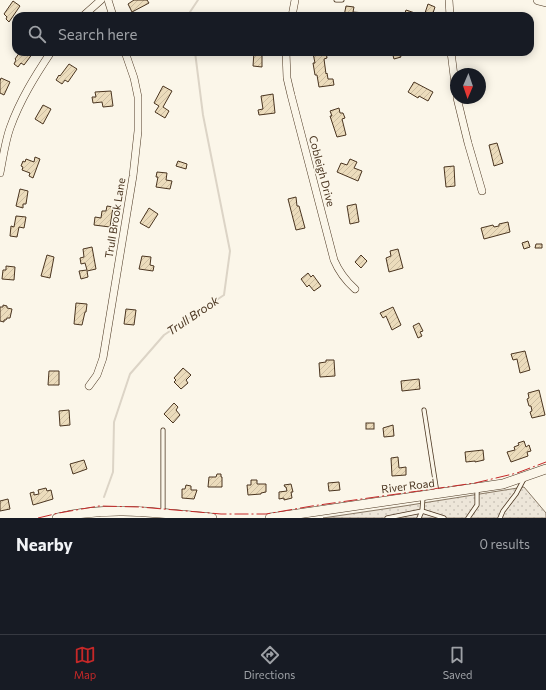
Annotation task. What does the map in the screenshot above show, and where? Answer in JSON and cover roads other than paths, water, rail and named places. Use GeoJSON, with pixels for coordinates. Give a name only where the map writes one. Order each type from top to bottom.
{"type":"FeatureCollection","features":[{"type":"Feature","properties":{"kind":"main road"},"geometry":{"type":"LineString","coordinates":[[538,0],[546,2]]}},
{"type":"Feature","properties":{"kind":"main road","name":"River Road"},"geometry":{"type":"LineString","coordinates":[[270,518],[372,502],[423,497],[503,484],[546,469]]}},
{"type":"Feature","properties":{"kind":"main road"},"geometry":{"type":"LineString","coordinates":[[57,518],[73,514],[137,510],[212,518]]}},
{"type":"Feature","properties":{"kind":"street"},"geometry":{"type":"LineString","coordinates":[[87,12],[100,0]]}},
{"type":"Feature","properties":{"kind":"street"},"geometry":{"type":"LineString","coordinates":[[108,0],[112,12]]}},
{"type":"Feature","properties":{"kind":"street"},"geometry":{"type":"LineString","coordinates":[[293,12],[295,0]]}},
{"type":"Feature","properties":{"kind":"street"},"geometry":{"type":"LineString","coordinates":[[449,0],[450,12]]}},
{"type":"Feature","properties":{"kind":"street"},"geometry":{"type":"LineString","coordinates":[[0,173],[10,129],[19,107],[30,85],[48,56]]}},
{"type":"Feature","properties":{"kind":"street","name":"Trull Brook Lane"},"geometry":{"type":"LineString","coordinates":[[90,386],[97,375],[102,358],[130,191],[138,131],[138,97],[127,56]]}},
{"type":"Feature","properties":{"kind":"street","name":"Cobleigh Drive"},"geometry":{"type":"LineString","coordinates":[[286,56],[287,78],[334,260],[342,275],[355,289]]}},
{"type":"Feature","properties":{"kind":"street"},"geometry":{"type":"LineString","coordinates":[[452,56],[453,68]]}},
{"type":"Feature","properties":{"kind":"street"},"geometry":{"type":"LineString","coordinates":[[458,104],[482,191]]}},
{"type":"Feature","properties":{"kind":"lane"},"geometry":{"type":"LineString","coordinates":[[336,0],[342,0]]}},
{"type":"Feature","properties":{"kind":"lane"},"geometry":{"type":"LineString","coordinates":[[424,410],[437,494]]}},
{"type":"Feature","properties":{"kind":"lane"},"geometry":{"type":"LineString","coordinates":[[163,430],[163,512]]}},
{"type":"Feature","properties":{"kind":"lane"},"geometry":{"type":"LineString","coordinates":[[500,518],[503,511],[516,494],[525,476]]}},
{"type":"Feature","properties":{"kind":"lane"},"geometry":{"type":"LineString","coordinates":[[468,518],[477,505],[477,488]]}},
{"type":"Feature","properties":{"kind":"lane"},"geometry":{"type":"LineString","coordinates":[[419,518],[422,510],[423,497]]}},
{"type":"Feature","properties":{"kind":"lane"},"geometry":{"type":"LineString","coordinates":[[387,518],[422,510],[444,518]]}},
{"type":"Feature","properties":{"kind":"waterway","name":"Trull Brook"},"geometry":{"type":"LineString","coordinates":[[190,12],[198,0]]}},
{"type":"Feature","properties":{"kind":"waterway","name":"Trull Brook"},"geometry":{"type":"LineString","coordinates":[[104,497],[113,472],[114,422],[130,374],[164,335],[224,295],[230,251],[203,115],[196,56]]}}]}
